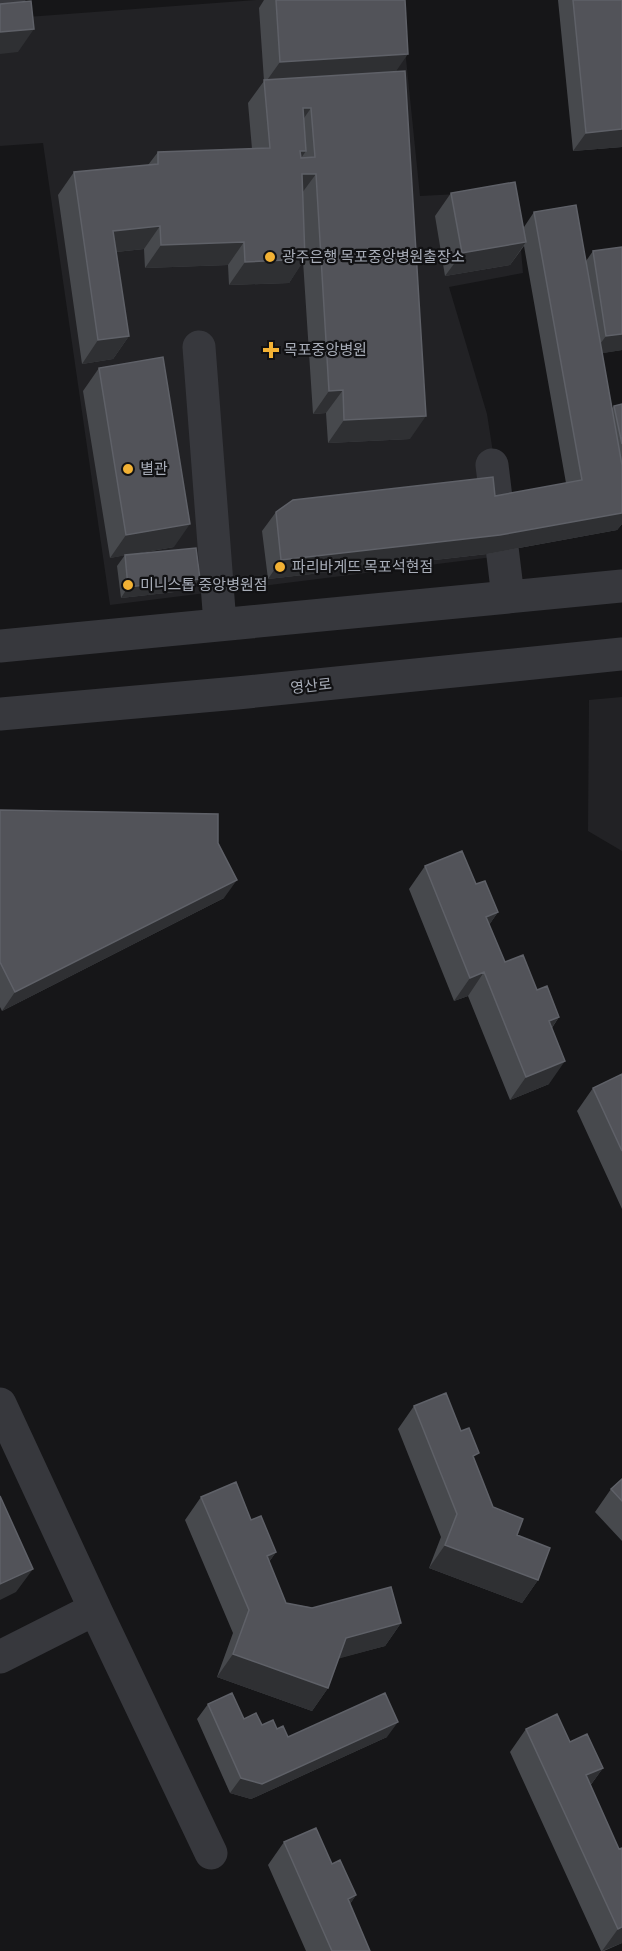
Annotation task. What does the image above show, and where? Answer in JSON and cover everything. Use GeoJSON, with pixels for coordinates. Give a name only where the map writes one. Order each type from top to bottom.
{"type":"FeatureCollection","features":[{"type":"Feature","properties":{"kind":"street"},"geometry":{"type":"LineString","coordinates":[[0,1],[9,0]]}},
{"type":"Feature","properties":{"kind":"street"},"geometry":{"type":"LineString","coordinates":[[199,347],[220,624]]}},
{"type":"Feature","properties":{"kind":"street"},"geometry":{"type":"LineString","coordinates":[[492,465],[508,597]]}},
{"type":"Feature","properties":{"kind":"street"},"geometry":{"type":"LineString","coordinates":[[0,645],[622,586]]}},
{"type":"Feature","properties":{"kind":"street","name":"영산로"},"geometry":{"type":"LineString","coordinates":[[0,714],[249,692],[622,654]]}},
{"type":"Feature","properties":{"kind":"street"},"geometry":{"type":"LineString","coordinates":[[0,1404],[95,1609],[212,1852]]}},
{"type":"Feature","properties":{"kind":"street"},"geometry":{"type":"LineString","coordinates":[[0,1657],[95,1609]]}},
{"type":"Feature","properties":{"kind":"shaded area","name":"목포중앙병원"},"geometry":{"type":"Polygon","coordinates":[[[256,0],[400,0],[420,196],[516,191],[523,273],[449,287],[487,414],[509,555],[110,605],[43,143],[0,146],[0,19],[256,0]]]}},
{"type":"Feature","properties":{"kind":"shaded area"},"geometry":{"type":"Polygon","coordinates":[[[622,697],[622,851],[588,831],[589,700],[622,697]]]}},
{"type":"Feature","properties":{"kind":"building"},"geometry":{"type":"Polygon","coordinates":[[[276,0],[405,0],[408,54],[280,62],[276,0]]]}},
{"type":"Feature","properties":{"kind":"building"},"geometry":{"type":"Polygon","coordinates":[[[573,0],[622,0],[622,129],[586,133],[573,0]]]}},
{"type":"Feature","properties":{"kind":"building"},"geometry":{"type":"Polygon","coordinates":[[[31,1],[34,29],[0,32],[0,4],[31,1]]]}},
{"type":"Feature","properties":{"kind":"building"},"geometry":{"type":"Polygon","coordinates":[[[405,71],[426,416],[344,420],[343,390],[329,391],[316,174],[302,174],[305,259],[245,262],[244,242],[161,245],[160,226],[113,231],[129,336],[98,340],[74,172],[158,164],[158,152],[270,148],[264,80],[405,71]],[[303,108],[306,151],[300,151],[301,158],[315,157],[311,108],[303,108]]]}},
{"type":"Feature","properties":{"kind":"building"},"geometry":{"type":"Polygon","coordinates":[[[515,182],[526,242],[462,253],[451,193],[515,182]]]}},
{"type":"Feature","properties":{"kind":"building"},"geometry":{"type":"Polygon","coordinates":[[[576,205],[622,465],[622,513],[500,535],[281,560],[276,512],[293,500],[493,477],[495,496],[582,480],[534,212],[576,205]]]}},
{"type":"Feature","properties":{"kind":"building"},"geometry":{"type":"Polygon","coordinates":[[[622,247],[622,334],[606,336],[593,251],[622,247]]]}},
{"type":"Feature","properties":{"kind":"building","name":"별관"},"geometry":{"type":"Polygon","coordinates":[[[163,357],[190,524],[126,535],[99,368],[163,357]]]}},
{"type":"Feature","properties":{"kind":"building"},"geometry":{"type":"Polygon","coordinates":[[[622,404],[622,444],[614,406],[622,404]]]}},
{"type":"Feature","properties":{"kind":"building"},"geometry":{"type":"Polygon","coordinates":[[[196,548],[200,579],[128,587],[125,555],[196,548]]]}},
{"type":"Feature","properties":{"kind":"building"},"geometry":{"type":"Polygon","coordinates":[[[0,810],[218,814],[218,843],[237,880],[15,992],[0,962],[0,810]]]}},
{"type":"Feature","properties":{"kind":"building"},"geometry":{"type":"Polygon","coordinates":[[[462,851],[476,884],[485,881],[498,912],[486,917],[505,962],[523,955],[537,990],[547,986],[559,1017],[549,1021],[565,1061],[526,1077],[484,972],[470,978],[425,866],[462,851]]]}},
{"type":"Feature","properties":{"kind":"building"},"geometry":{"type":"Polygon","coordinates":[[[622,1074],[622,1151],[593,1088],[622,1074]]]}},
{"type":"Feature","properties":{"kind":"building"},"geometry":{"type":"Polygon","coordinates":[[[446,1393],[461,1431],[469,1428],[479,1453],[473,1456],[493,1507],[523,1519],[517,1535],[550,1548],[538,1580],[445,1545],[457,1514],[414,1406],[446,1393]]]}},
{"type":"Feature","properties":{"kind":"building"},"geometry":{"type":"Polygon","coordinates":[[[622,1479],[622,1501],[611,1489],[622,1479]]]}},
{"type":"Feature","properties":{"kind":"building"},"geometry":{"type":"Polygon","coordinates":[[[236,1482],[251,1520],[261,1516],[276,1552],[267,1556],[286,1603],[312,1608],[391,1587],[401,1623],[346,1638],[328,1688],[233,1654],[249,1610],[201,1497],[236,1482]]]}},
{"type":"Feature","properties":{"kind":"building"},"geometry":{"type":"Polygon","coordinates":[[[0,1496],[33,1569],[0,1584],[0,1496]]]}},
{"type":"Feature","properties":{"kind":"building"},"geometry":{"type":"Polygon","coordinates":[[[232,1693],[244,1719],[256,1713],[262,1725],[273,1720],[277,1729],[283,1726],[288,1737],[385,1693],[398,1722],[262,1784],[241,1778],[208,1704],[232,1693]]]}},
{"type":"Feature","properties":{"kind":"building"},"geometry":{"type":"Polygon","coordinates":[[[557,1714],[570,1742],[587,1734],[603,1768],[586,1775],[619,1849],[622,1848],[622,1927],[618,1929],[526,1729],[557,1714]]]}},
{"type":"Feature","properties":{"kind":"building"},"geometry":{"type":"Polygon","coordinates":[[[316,1828],[332,1864],[340,1860],[356,1895],[348,1899],[370,1951],[332,1951],[284,1842],[316,1828]]]}},
{"type":"Feature","properties":{"kind":"place","name":"광주은행 목포중앙병원출장소"},"geometry":{"type":"Point","coordinates":[270,257]}},
{"type":"Feature","properties":{"kind":"place","name":"목포중앙병원"},"geometry":{"type":"Point","coordinates":[271,350]}},
{"type":"Feature","properties":{"kind":"place","name":"별관"},"geometry":{"type":"Point","coordinates":[128,469]}},
{"type":"Feature","properties":{"kind":"place","name":"파리바게뜨 목포석현점"},"geometry":{"type":"Point","coordinates":[280,567]}},
{"type":"Feature","properties":{"kind":"place","name":"미니스톱 중앙병원점"},"geometry":{"type":"Point","coordinates":[128,585]}}]}
